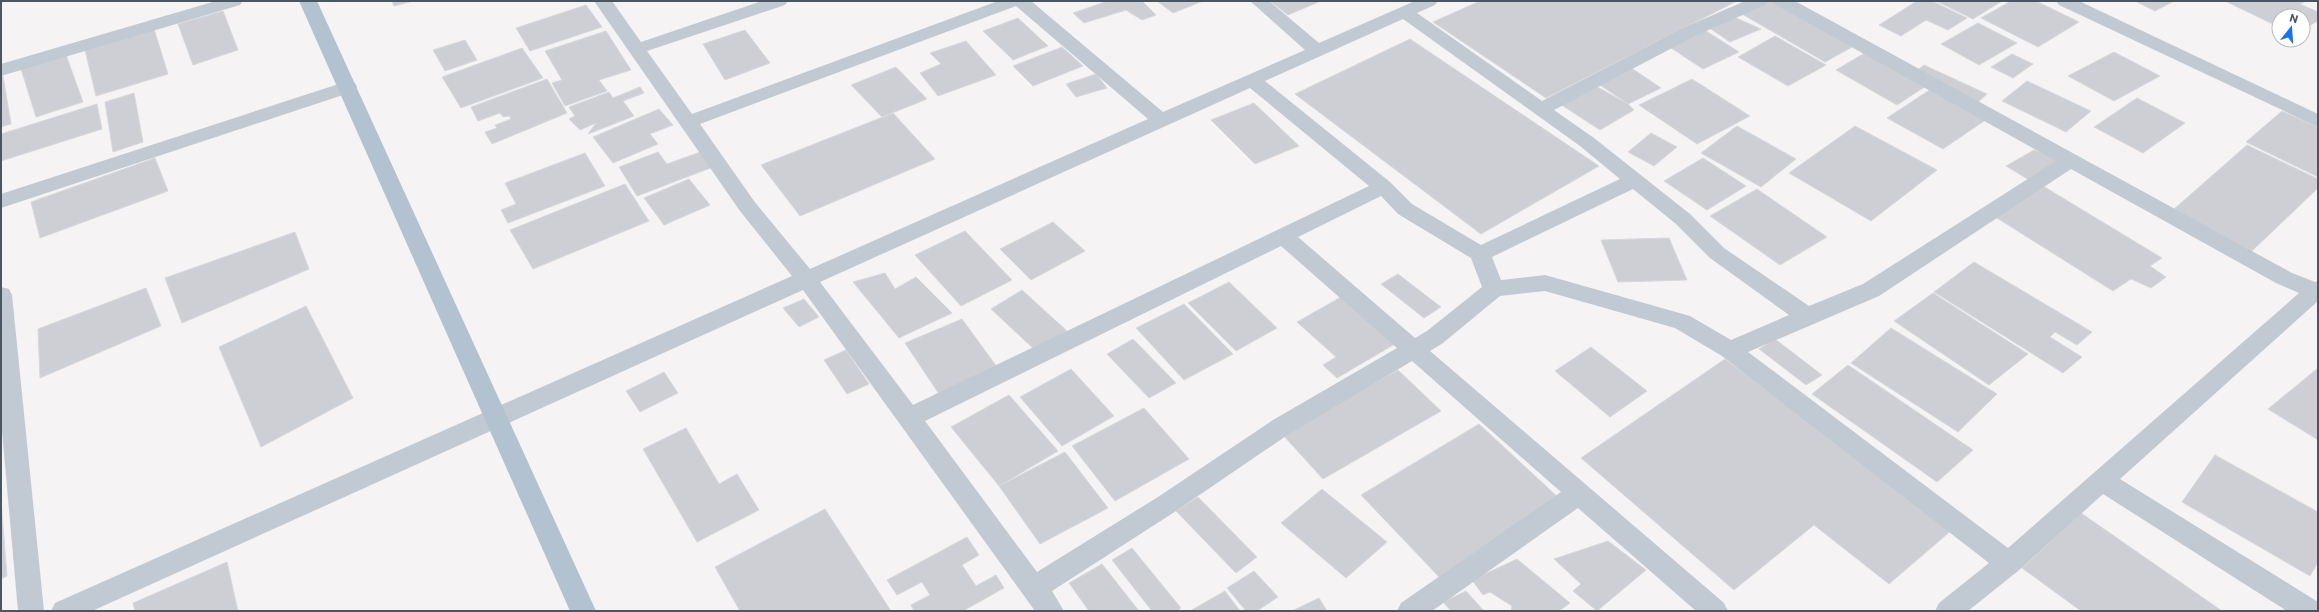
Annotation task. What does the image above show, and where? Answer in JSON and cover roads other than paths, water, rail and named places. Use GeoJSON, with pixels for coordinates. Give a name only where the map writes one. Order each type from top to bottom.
{"type":"FeatureCollection","features":[{"type":"Feature","properties":{"kind":"main road"},"geometry":{"type":"LineString","coordinates":[[308,1],[583,611]]}},
{"type":"Feature","properties":{"kind":"street"},"geometry":{"type":"LineString","coordinates":[[1,70],[234,1]]}},
{"type":"Feature","properties":{"kind":"street"},"geometry":{"type":"LineString","coordinates":[[603,1],[747,206],[807,280],[1051,611]]}},
{"type":"Feature","properties":{"kind":"street"},"geometry":{"type":"LineString","coordinates":[[636,49],[778,1]]}},
{"type":"Feature","properties":{"kind":"street"},"geometry":{"type":"LineString","coordinates":[[688,122],[1014,1]]}},
{"type":"Feature","properties":{"kind":"street"},"geometry":{"type":"LineString","coordinates":[[1021,1],[1161,120]]}},
{"type":"Feature","properties":{"kind":"street"},"geometry":{"type":"LineString","coordinates":[[1259,1],[1317,51]]}},
{"type":"Feature","properties":{"kind":"street"},"geometry":{"type":"LineString","coordinates":[[64,611],[497,419],[1429,1]]}},
{"type":"Feature","properties":{"kind":"street"},"geometry":{"type":"LineString","coordinates":[[1541,109],[1690,32],[1759,1]]}},
{"type":"Feature","properties":{"kind":"street"},"geometry":{"type":"LineString","coordinates":[[1782,1],[2284,278],[2317,290],[2009,563],[1948,611]]}},
{"type":"Feature","properties":{"kind":"street"},"geometry":{"type":"LineString","coordinates":[[2065,1],[2318,121]]}},
{"type":"Feature","properties":{"kind":"street"},"geometry":{"type":"LineString","coordinates":[[1404,12],[1541,109],[1635,180],[1682,219],[1717,253],[1807,316]]}},
{"type":"Feature","properties":{"kind":"street"},"geometry":{"type":"LineString","coordinates":[[1252,80],[1383,187],[1405,209],[1480,254],[1494,289]]}},
{"type":"Feature","properties":{"kind":"street"},"geometry":{"type":"LineString","coordinates":[[1,201],[348,88]]}},
{"type":"Feature","properties":{"kind":"street"},"geometry":{"type":"LineString","coordinates":[[1730,350],[1871,290],[2071,160]]}},
{"type":"Feature","properties":{"kind":"street"},"geometry":{"type":"LineString","coordinates":[[1480,254],[1635,180]]}},
{"type":"Feature","properties":{"kind":"street"},"geometry":{"type":"LineString","coordinates":[[909,418],[1383,187]]}},
{"type":"Feature","properties":{"kind":"street"},"geometry":{"type":"LineString","coordinates":[[1283,236],[1715,611]]}},
{"type":"Feature","properties":{"kind":"street"},"geometry":{"type":"LineString","coordinates":[[1034,588],[1167,504],[1281,427],[1435,337],[1494,289],[1545,282],[1682,322],[1730,350],[2009,563]]}},
{"type":"Feature","properties":{"kind":"street"},"geometry":{"type":"LineString","coordinates":[[1,295],[4,355],[31,611]]}},
{"type":"Feature","properties":{"kind":"street"},"geometry":{"type":"LineString","coordinates":[[2101,480],[2310,611]]}},
{"type":"Feature","properties":{"kind":"street"},"geometry":{"type":"LineString","coordinates":[[1410,611],[1580,493]]}}]}
